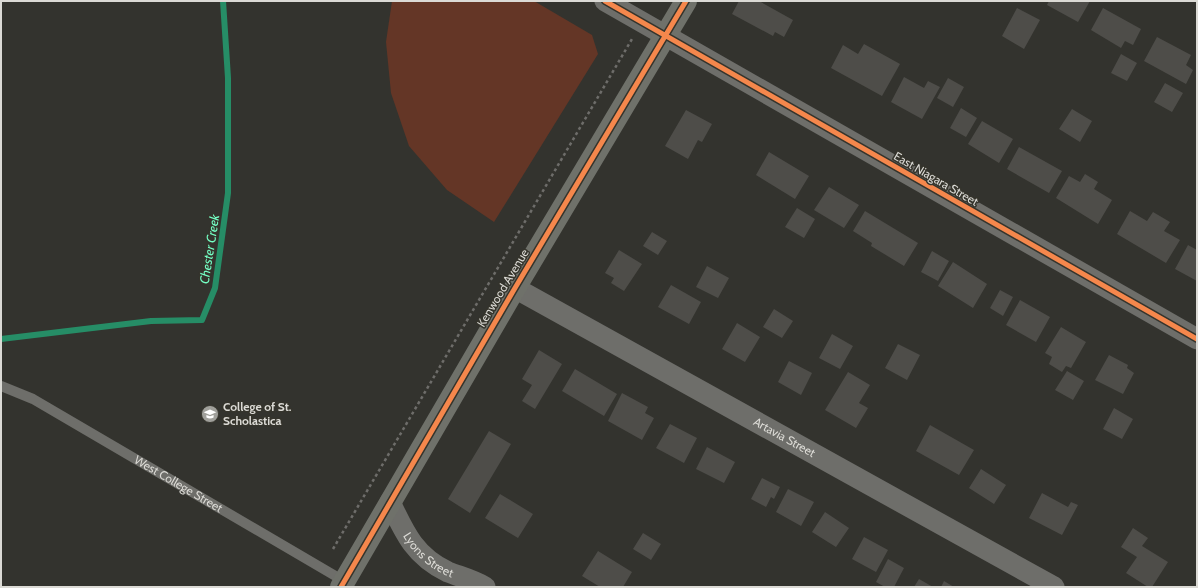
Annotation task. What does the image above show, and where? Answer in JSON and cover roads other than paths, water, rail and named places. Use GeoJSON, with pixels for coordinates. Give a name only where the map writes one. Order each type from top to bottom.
{"type":"FeatureCollection","features":[{"type":"Feature","properties":{"kind":"street","name":"East Niagara Street"},"geometry":{"type":"LineString","coordinates":[[606,1],[1197,339]]}},
{"type":"Feature","properties":{"kind":"street","name":"Kenwood Avenue"},"geometry":{"type":"LineString","coordinates":[[346,585],[390,502],[515,288],[686,1]]}},
{"type":"Feature","properties":{"kind":"street","name":"Artavia Street"},"geometry":{"type":"LineString","coordinates":[[515,288],[1054,587]]}},
{"type":"Feature","properties":{"kind":"street","name":"Lyons Street"},"geometry":{"type":"LineString","coordinates":[[390,502],[405,534],[426,560],[449,572],[480,584]]}},
{"type":"Feature","properties":{"kind":"lane","name":"West College Street"},"geometry":{"type":"LineString","coordinates":[[1,386],[33,399],[346,585]]}},
{"type":"Feature","properties":{"kind":"waterway","name":"Chester Creek"},"geometry":{"type":"LineString","coordinates":[[1,339],[151,321],[202,320],[215,288],[228,193],[228,78],[223,1]]}},
{"type":"Feature","properties":{"kind":"place","name":"College of St. Scholastica"},"geometry":{"type":"Point","coordinates":[210,414]}}]}
